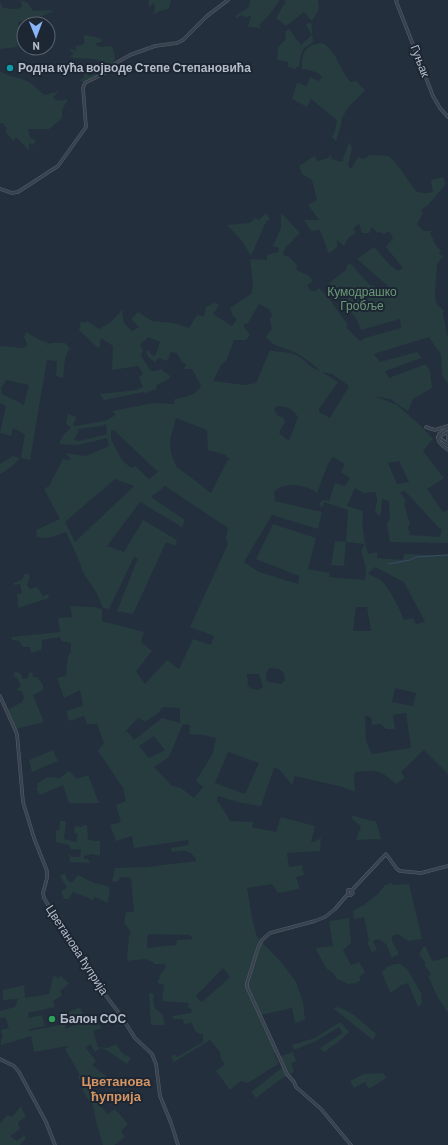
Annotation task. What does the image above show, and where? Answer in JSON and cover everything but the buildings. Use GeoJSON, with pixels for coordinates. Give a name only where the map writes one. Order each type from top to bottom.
{"type":"FeatureCollection","features":[{"type":"Feature","properties":{"kind":"street"},"geometry":{"type":"LineString","coordinates":[[0,189],[12,193],[18,192],[58,166],[86,127],[83,89],[86,83],[105,74],[116,63],[130,55],[155,46],[178,42],[190,34],[210,14],[228,0]]}},
{"type":"Feature","properties":{"kind":"street","name":"Гуњак"},"geometry":{"type":"LineString","coordinates":[[397,0],[433,96],[440,108],[448,117]]}},
{"type":"Feature","properties":{"kind":"street"},"geometry":{"type":"LineString","coordinates":[[426,427],[435,430],[448,427]]}},
{"type":"Feature","properties":{"kind":"street"},"geometry":{"type":"LineString","coordinates":[[448,427],[439,434],[438,438],[439,443],[448,450]]}},
{"type":"Feature","properties":{"kind":"street"},"geometry":{"type":"LineString","coordinates":[[438,438],[448,433],[448,441]]}},
{"type":"Feature","properties":{"kind":"street"},"geometry":{"type":"LineString","coordinates":[[438,438],[448,444]]}},
{"type":"Feature","properties":{"kind":"street","name":"Цветанова ћуприја"},"geometry":{"type":"LineString","coordinates":[[0,696],[16,732],[23,802],[34,838],[47,871],[47,878],[43,893],[44,898],[72,944],[91,969],[103,992],[135,1038],[154,1056],[160,1096],[171,1122],[178,1145]]}},
{"type":"Feature","properties":{"kind":"street"},"geometry":{"type":"LineString","coordinates":[[351,1145],[321,1109],[295,1086],[282,1064],[247,989],[247,982],[258,948],[262,940],[272,932],[323,918],[348,894],[348,890],[352,890],[386,854],[400,871],[421,873],[448,866]]}},
{"type":"Feature","properties":{"kind":"street"},"geometry":{"type":"LineString","coordinates":[[0,1059],[14,1066],[20,1075],[47,1125],[55,1145]]}},
{"type":"Feature","properties":{"kind":"green space"},"geometry":{"type":"Polygon","coordinates":[[[21,0],[28,3],[33,11],[52,10],[52,12],[42,16],[16,16],[16,47],[0,49],[0,2],[3,8],[17,9],[22,7],[21,0]]]}},
{"type":"Feature","properties":{"kind":"green space"},"geometry":{"type":"Polygon","coordinates":[[[149,0],[171,0],[169,8],[159,11],[154,15],[155,6],[152,3],[151,7],[148,5],[149,0]]]}},
{"type":"Feature","properties":{"kind":"green space"},"geometry":{"type":"Polygon","coordinates":[[[250,0],[280,0],[269,15],[259,25],[262,28],[248,27],[251,16],[245,17],[241,15],[237,18],[235,16],[249,7],[250,0]]]}},
{"type":"Feature","properties":{"kind":"green space"},"geometry":{"type":"Polygon","coordinates":[[[283,0],[318,0],[319,9],[312,21],[304,12],[286,26],[276,18],[286,1],[283,0]]]}},
{"type":"Feature","properties":{"kind":"green space"},"geometry":{"type":"Polygon","coordinates":[[[311,22],[313,42],[304,48],[301,54],[299,66],[293,70],[293,68],[288,67],[288,62],[277,60],[278,47],[286,39],[285,32],[289,29],[301,45],[312,35],[306,25],[311,22]]]}},
{"type":"Feature","properties":{"kind":"green space"},"geometry":{"type":"Polygon","coordinates":[[[85,35],[100,38],[102,42],[96,43],[96,45],[100,47],[112,46],[115,56],[114,63],[100,75],[82,82],[79,80],[84,78],[83,71],[86,70],[87,74],[90,76],[103,68],[101,61],[94,59],[73,58],[70,56],[74,54],[69,50],[72,49],[76,51],[76,46],[82,45],[85,42],[83,38],[85,35]]]}},
{"type":"Feature","properties":{"kind":"green space"},"geometry":{"type":"Polygon","coordinates":[[[322,43],[327,46],[335,56],[347,78],[351,82],[356,81],[365,90],[347,109],[341,120],[342,121],[336,141],[332,137],[337,120],[311,99],[307,107],[292,99],[297,83],[307,86],[310,77],[319,81],[322,77],[310,70],[302,69],[305,51],[311,46],[322,43]]]}},
{"type":"Feature","properties":{"kind":"green space"},"geometry":{"type":"Polygon","coordinates":[[[0,71],[6,75],[29,82],[45,95],[59,91],[53,98],[58,101],[68,99],[62,110],[62,118],[49,129],[28,129],[30,138],[36,140],[34,145],[29,143],[29,150],[16,137],[13,141],[5,131],[7,129],[3,123],[0,123],[0,71]]]}},
{"type":"Feature","properties":{"kind":"green space","name":"Кумодрашко Гробље"},"geometry":{"type":"Polygon","coordinates":[[[349,142],[352,148],[348,166],[351,169],[358,157],[363,159],[370,155],[389,156],[397,164],[417,192],[433,192],[431,180],[443,177],[446,184],[428,205],[421,210],[423,214],[417,224],[424,231],[432,231],[430,232],[435,244],[441,251],[439,253],[442,256],[445,255],[437,265],[435,294],[436,303],[444,311],[443,314],[448,339],[448,384],[442,375],[441,354],[429,337],[374,354],[380,362],[417,352],[422,358],[385,371],[389,378],[426,364],[430,371],[432,388],[413,399],[408,411],[390,399],[374,396],[397,405],[421,426],[433,439],[423,451],[444,478],[427,489],[443,512],[448,510],[448,543],[390,542],[387,524],[390,519],[389,501],[382,499],[381,513],[379,516],[375,511],[377,501],[376,492],[364,493],[355,488],[347,506],[363,511],[363,533],[368,554],[377,552],[377,558],[403,560],[404,554],[448,554],[448,774],[424,750],[401,772],[405,778],[396,784],[383,774],[372,771],[355,772],[355,792],[343,787],[295,776],[292,785],[279,769],[274,768],[261,806],[241,803],[218,796],[217,802],[220,804],[230,821],[253,822],[252,827],[276,832],[281,817],[315,826],[311,842],[321,838],[320,851],[287,853],[289,867],[302,865],[304,875],[296,877],[300,889],[278,893],[272,884],[247,888],[257,937],[282,963],[296,982],[303,1002],[305,1020],[295,1023],[292,1008],[261,1015],[276,1052],[274,1053],[279,1064],[250,1082],[246,1083],[241,1081],[230,1090],[216,1071],[225,1064],[221,1059],[220,1052],[210,1040],[174,1062],[171,1057],[174,1054],[177,1057],[203,1042],[203,1034],[200,1034],[195,1030],[192,1023],[184,1024],[183,1019],[173,1019],[172,1016],[191,1013],[192,1010],[188,1007],[189,1003],[162,1001],[164,985],[157,983],[160,977],[159,976],[166,967],[164,964],[154,964],[153,962],[145,959],[127,961],[129,936],[131,932],[124,923],[126,912],[134,912],[131,878],[121,877],[117,882],[112,881],[115,868],[147,867],[196,861],[191,853],[183,851],[172,852],[171,848],[189,845],[188,840],[134,848],[132,836],[116,841],[110,825],[121,822],[116,805],[126,801],[123,788],[98,751],[104,743],[97,724],[87,724],[84,716],[69,721],[66,711],[83,706],[80,690],[64,698],[57,678],[66,676],[68,656],[71,652],[71,643],[61,641],[60,637],[42,640],[41,650],[31,653],[30,647],[24,647],[21,645],[20,641],[13,640],[11,637],[60,632],[58,618],[72,617],[70,606],[94,607],[102,609],[102,621],[144,632],[141,642],[152,651],[136,671],[145,684],[167,660],[179,669],[193,639],[211,645],[214,636],[190,627],[228,544],[226,538],[228,528],[165,486],[151,497],[185,520],[182,527],[140,502],[107,546],[124,552],[143,520],[177,540],[175,546],[166,542],[133,614],[117,611],[138,558],[134,557],[109,609],[103,608],[96,592],[84,574],[66,532],[48,538],[37,536],[36,530],[60,519],[44,489],[49,486],[63,459],[71,460],[66,453],[86,456],[109,446],[107,438],[78,445],[59,444],[62,437],[71,427],[66,424],[68,414],[77,417],[73,425],[76,426],[105,421],[116,415],[112,411],[153,403],[174,404],[175,399],[193,394],[201,386],[192,369],[184,369],[186,364],[182,362],[177,353],[171,352],[167,361],[159,358],[156,362],[150,358],[146,351],[155,356],[160,342],[148,337],[140,345],[143,350],[141,356],[151,371],[161,369],[170,376],[169,379],[157,385],[156,389],[146,393],[144,392],[104,400],[100,394],[136,390],[143,387],[139,377],[143,374],[138,366],[112,370],[113,346],[101,338],[99,349],[79,330],[81,321],[84,323],[87,321],[99,329],[111,322],[122,310],[124,323],[132,331],[139,327],[131,319],[138,312],[152,321],[174,323],[189,328],[197,315],[204,316],[206,307],[214,303],[219,305],[213,314],[232,326],[237,319],[233,316],[230,308],[251,294],[253,285],[250,259],[267,260],[267,255],[278,252],[279,248],[273,246],[281,228],[281,213],[300,233],[285,248],[283,254],[288,256],[298,266],[295,269],[309,276],[313,281],[307,285],[311,291],[315,291],[319,288],[330,300],[348,325],[346,327],[360,341],[365,338],[401,328],[400,319],[361,330],[357,320],[329,283],[346,270],[347,265],[351,264],[370,285],[384,289],[389,287],[357,259],[374,247],[390,265],[398,271],[403,268],[386,247],[393,238],[389,231],[384,234],[380,232],[378,233],[372,227],[369,233],[362,233],[359,224],[353,228],[356,233],[349,237],[344,246],[337,240],[337,247],[329,254],[320,230],[311,231],[304,220],[319,220],[308,205],[317,200],[312,180],[302,174],[299,166],[314,156],[318,161],[328,158],[332,154],[331,159],[342,162],[349,142]],[[259,304],[248,323],[243,325],[250,335],[246,340],[234,340],[226,361],[221,365],[213,381],[245,385],[256,383],[270,350],[296,355],[316,370],[320,371],[301,356],[273,344],[266,337],[272,329],[270,319],[272,315],[269,309],[259,304]],[[322,372],[338,382],[319,409],[319,412],[330,418],[349,386],[332,374],[322,372]],[[278,406],[274,409],[278,416],[283,417],[285,422],[279,433],[289,441],[298,417],[290,409],[278,406]],[[176,418],[170,440],[171,453],[176,466],[211,493],[227,461],[230,459],[225,455],[208,450],[207,430],[176,418]],[[106,424],[102,426],[78,429],[79,431],[74,440],[80,441],[107,434],[106,424]],[[111,430],[111,439],[122,460],[131,468],[135,466],[149,479],[158,472],[115,431],[111,430]],[[333,457],[328,464],[317,493],[313,490],[295,485],[283,486],[274,492],[275,501],[322,512],[318,529],[272,515],[244,562],[259,572],[298,584],[299,576],[256,559],[273,524],[316,538],[308,569],[330,573],[329,577],[365,580],[366,568],[361,551],[365,544],[346,542],[348,510],[324,502],[323,507],[320,506],[319,503],[324,500],[329,501],[335,483],[345,486],[350,478],[341,472],[345,464],[333,457]],[[399,461],[388,463],[397,484],[409,482],[399,461]],[[115,479],[65,522],[75,542],[134,486],[115,479]],[[405,491],[400,492],[406,501],[404,504],[410,524],[408,527],[410,535],[440,537],[442,529],[439,528],[405,491]],[[375,567],[368,573],[379,579],[386,586],[404,620],[413,618],[416,624],[425,622],[404,582],[375,567]],[[356,607],[353,631],[371,631],[367,607],[356,607]],[[270,668],[267,672],[266,681],[281,684],[285,680],[284,673],[279,669],[270,668]],[[247,674],[248,685],[250,688],[258,690],[263,687],[259,674],[247,674]],[[395,688],[392,702],[413,706],[416,693],[395,688]],[[163,707],[158,713],[145,722],[139,718],[123,735],[127,731],[134,740],[162,718],[180,723],[180,708],[163,707]],[[406,713],[393,715],[395,729],[386,729],[381,724],[372,725],[371,717],[365,716],[366,741],[372,754],[411,748],[406,713]],[[183,724],[169,757],[154,767],[172,786],[181,788],[194,798],[203,787],[196,781],[213,753],[216,738],[204,735],[189,734],[190,725],[183,724]],[[154,736],[139,746],[149,758],[165,750],[154,736]],[[228,752],[215,783],[245,794],[259,763],[228,752]],[[148,934],[147,948],[176,945],[177,940],[193,939],[189,935],[148,934]],[[223,968],[196,995],[202,1002],[230,977],[223,968]]]}},
{"type":"Feature","properties":{"kind":"green space"},"geometry":{"type":"Polygon","coordinates":[[[266,213],[270,219],[266,222],[251,256],[242,241],[228,225],[250,223],[255,218],[259,220],[266,213]]]}},
{"type":"Feature","properties":{"kind":"green space"},"geometry":{"type":"Polygon","coordinates":[[[26,332],[42,341],[49,343],[44,346],[51,343],[65,343],[72,350],[69,349],[65,359],[63,378],[56,376],[57,361],[47,360],[30,460],[21,458],[25,434],[13,428],[11,436],[0,433],[6,406],[0,403],[0,346],[23,348],[28,345],[24,337],[26,332]],[[6,380],[1,389],[2,394],[24,405],[29,385],[6,380]]]}},
{"type":"Feature","properties":{"kind":"green space"},"geometry":{"type":"Polygon","coordinates":[[[13,456],[20,458],[10,468],[0,474],[0,464],[13,456]]]}},
{"type":"Feature","properties":{"kind":"green space"},"geometry":{"type":"Polygon","coordinates":[[[335,541],[346,542],[344,566],[331,565],[335,541]]]}},
{"type":"Feature","properties":{"kind":"green space"},"geometry":{"type":"Polygon","coordinates":[[[28,573],[30,577],[27,585],[30,589],[37,587],[43,596],[48,594],[49,598],[18,608],[17,594],[22,594],[20,584],[14,585],[14,583],[22,580],[24,575],[28,573]]]}},
{"type":"Feature","properties":{"kind":"green space"},"geometry":{"type":"Polygon","coordinates":[[[14,672],[20,673],[23,679],[28,678],[29,673],[32,672],[33,677],[37,677],[43,685],[43,690],[33,695],[44,722],[15,729],[7,710],[22,702],[24,698],[22,691],[18,691],[17,689],[21,686],[18,679],[14,676],[14,672]]]}},
{"type":"Feature","properties":{"kind":"green space"},"geometry":{"type":"Polygon","coordinates":[[[53,750],[58,761],[32,772],[29,760],[53,750]]]}},
{"type":"Feature","properties":{"kind":"green space"},"geometry":{"type":"Polygon","coordinates":[[[69,771],[77,779],[88,775],[99,803],[69,803],[63,785],[40,795],[36,789],[38,786],[37,784],[48,778],[60,778],[69,771]]]}},
{"type":"Feature","properties":{"kind":"green space"},"geometry":{"type":"Polygon","coordinates":[[[351,815],[376,821],[381,839],[356,840],[361,826],[353,820],[351,815]]]}},
{"type":"Feature","properties":{"kind":"green space"},"geometry":{"type":"Polygon","coordinates":[[[60,821],[66,821],[64,839],[76,842],[78,834],[74,833],[75,826],[82,827],[83,825],[87,825],[88,839],[100,841],[100,856],[92,854],[84,856],[84,859],[88,859],[90,863],[70,862],[69,854],[72,857],[80,857],[81,850],[71,849],[69,845],[56,842],[56,830],[59,830],[60,821]]]}},
{"type":"Feature","properties":{"kind":"green space"},"geometry":{"type":"Polygon","coordinates":[[[65,873],[67,880],[72,883],[78,875],[92,882],[110,887],[108,903],[95,897],[93,900],[73,892],[69,899],[64,899],[61,891],[67,888],[60,876],[65,873]]]}},
{"type":"Feature","properties":{"kind":"green space"},"geometry":{"type":"Polygon","coordinates":[[[392,883],[392,885],[409,884],[422,939],[408,941],[398,934],[392,936],[392,941],[399,954],[392,958],[386,944],[378,939],[373,941],[377,950],[372,952],[367,942],[369,941],[364,917],[354,919],[353,911],[364,905],[378,894],[385,885],[392,883]]]}},
{"type":"Feature","properties":{"kind":"green space"},"geometry":{"type":"Polygon","coordinates":[[[349,918],[351,943],[343,950],[351,965],[359,962],[365,972],[359,977],[361,980],[356,983],[348,984],[337,979],[333,973],[327,969],[315,948],[333,946],[329,921],[349,918]]]}},
{"type":"Feature","properties":{"kind":"green space"},"geometry":{"type":"Polygon","coordinates":[[[423,947],[426,947],[431,959],[434,961],[448,957],[448,1013],[437,996],[428,976],[432,974],[425,966],[425,962],[419,954],[423,947]]]}},
{"type":"Feature","properties":{"kind":"green space"},"geometry":{"type":"Polygon","coordinates":[[[400,964],[407,969],[421,993],[422,1003],[418,1007],[408,983],[400,986],[391,993],[390,992],[382,972],[388,966],[400,964]]]}},
{"type":"Feature","properties":{"kind":"green space"},"geometry":{"type":"Polygon","coordinates":[[[55,976],[58,978],[61,976],[69,984],[60,991],[62,995],[53,1001],[55,1007],[28,1013],[29,1018],[42,1015],[45,1026],[29,1029],[29,1031],[65,1024],[66,1029],[91,1017],[102,1028],[93,1031],[98,1047],[107,1048],[116,1044],[122,1053],[131,1058],[127,1064],[105,1049],[100,1048],[95,1052],[90,1044],[86,1048],[96,1061],[92,1065],[108,1078],[90,1077],[94,1100],[108,1114],[115,1109],[128,1124],[121,1131],[125,1137],[114,1145],[103,1145],[93,1105],[85,1095],[78,1077],[80,1075],[65,1049],[68,1046],[34,1052],[31,1036],[1,1045],[1,1040],[3,1037],[1,1030],[9,1028],[5,1017],[0,1018],[0,1011],[15,1007],[18,999],[3,1000],[3,990],[24,985],[25,998],[49,994],[53,977],[55,976]]]}},
{"type":"Feature","properties":{"kind":"green space"},"geometry":{"type":"Polygon","coordinates":[[[149,993],[154,994],[154,1007],[162,1014],[165,1025],[151,1025],[149,993]]]}},
{"type":"Feature","properties":{"kind":"green space"},"geometry":{"type":"Polygon","coordinates":[[[80,1007],[83,1014],[64,1023],[60,1016],[80,1007]]]}},
{"type":"Feature","properties":{"kind":"green space"},"geometry":{"type":"Polygon","coordinates":[[[336,1007],[353,1015],[377,1035],[373,1040],[334,1009],[336,1007]]]}},
{"type":"Feature","properties":{"kind":"green space"},"geometry":{"type":"Polygon","coordinates":[[[340,1022],[349,1032],[324,1052],[320,1048],[343,1033],[339,1027],[316,1041],[294,1050],[292,1045],[315,1038],[340,1022]]]}},
{"type":"Feature","properties":{"kind":"green space"},"geometry":{"type":"Polygon","coordinates":[[[293,1052],[296,1061],[291,1063],[294,1072],[281,1079],[256,1098],[251,1092],[283,1067],[279,1057],[293,1052]]]}},
{"type":"Feature","properties":{"kind":"green space"},"geometry":{"type":"Polygon","coordinates":[[[383,1073],[386,1078],[369,1089],[365,1082],[354,1088],[350,1081],[364,1074],[383,1073]]]}},
{"type":"Feature","properties":{"kind":"green space"},"geometry":{"type":"Polygon","coordinates":[[[21,1106],[26,1117],[18,1122],[20,1129],[10,1136],[17,1141],[24,1135],[26,1138],[20,1145],[0,1145],[0,1123],[8,1115],[12,1117],[21,1106]]]}},
{"type":"Feature","properties":{"kind":"waterway"},"geometry":{"type":"LineString","coordinates":[[389,564],[410,560],[416,557],[448,555]]}},
{"type":"Feature","properties":{"kind":"place","name":"Родна кућа војводе Степе Степановића"},"geometry":{"type":"Point","coordinates":[10,68]}},
{"type":"Feature","properties":{"kind":"place","name":"Балон СОС"},"geometry":{"type":"Point","coordinates":[52,1019]}},
{"type":"Feature","properties":{"kind":"district","name":"Цветанова ћуприја"},"geometry":{"type":"Point","coordinates":[116,1088]}}]}
